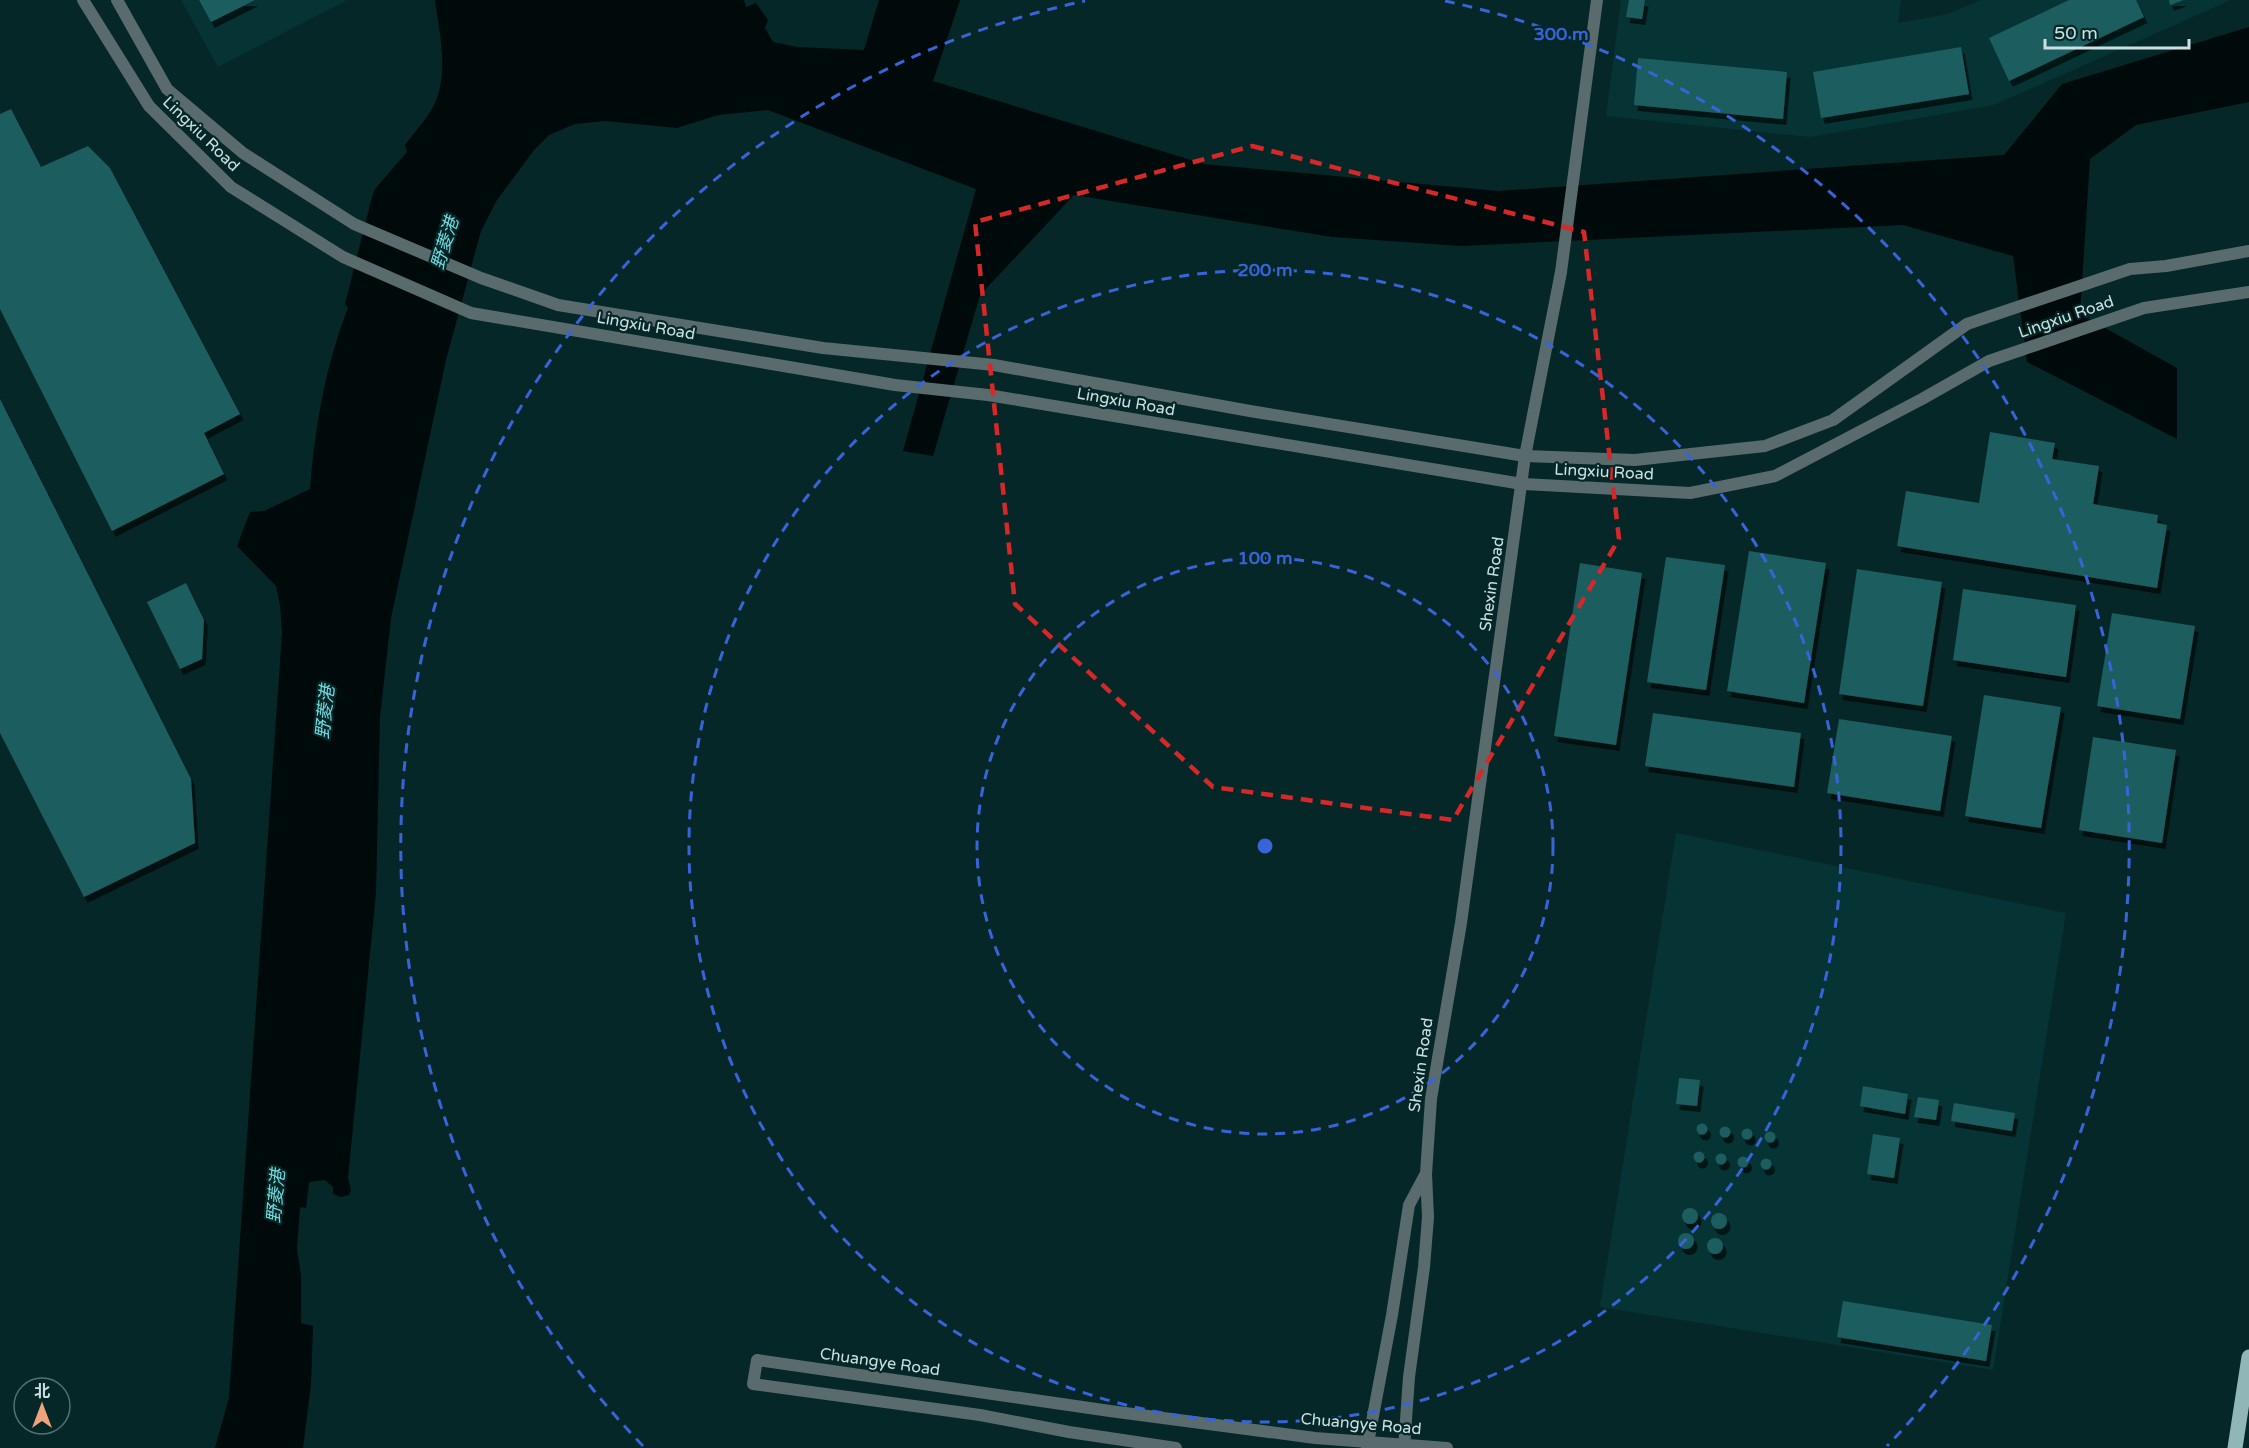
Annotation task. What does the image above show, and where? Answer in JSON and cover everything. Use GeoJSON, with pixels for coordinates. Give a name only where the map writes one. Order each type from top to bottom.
{"type":"FeatureCollection","features":[{"type":"Feature","properties":{"kind":"main road"},"geometry":{"type":"LineString","coordinates":[[2235,1448],[2249,1357]]}},
{"type":"Feature","properties":{"kind":"street","name":"Lingxiu Road"},"geometry":{"type":"LineString","coordinates":[[82,0],[149,106],[231,186],[343,257],[471,313],[895,385],[988,395],[1522,484],[1690,493],[1775,476],[1989,361],[2144,308],[2249,292]]}},
{"type":"Feature","properties":{"kind":"street","name":"Lingxiu Road"},"geometry":{"type":"LineString","coordinates":[[117,0],[167,89],[243,153],[354,224],[481,278],[558,305],[823,348],[994,365],[1250,411],[1525,456],[1635,460],[1765,446],[1833,420],[1967,324],[2130,269],[2166,266],[2249,251]]}},
{"type":"Feature","properties":{"kind":"street","name":"Shexin Road"},"geometry":{"type":"LineString","coordinates":[[1404,1446],[1409,1377],[1428,1217],[1426,1174],[1431,1099],[1461,923],[1525,456],[1561,272],[1597,0]]}},
{"type":"Feature","properties":{"kind":"street","name":"Shexin Road"},"geometry":{"type":"LineString","coordinates":[[1368,1445],[1392,1316],[1409,1205],[1426,1174]]}},
{"type":"Feature","properties":{"kind":"street","name":"Chuangye Road"},"geometry":{"type":"LineString","coordinates":[[1176,1448],[1069,1432],[980,1415],[753,1383],[757,1360],[1110,1411],[1368,1445],[1447,1448]]}},
{"type":"Feature","properties":{"kind":"highlighted area"},"geometry":{"type":"Polygon","coordinates":[[[1252,146],[1584,232],[1619,539],[1453,820],[1213,787],[1015,604],[975,222],[1252,146]]]}},
{"type":"Feature","properties":{"kind":"shaded area"},"geometry":{"type":"Polygon","coordinates":[[[181,0],[347,0],[218,67],[181,0]]]}},
{"type":"Feature","properties":{"kind":"shaded area"},"geometry":{"type":"Polygon","coordinates":[[[1621,0],[1901,0],[1898,23],[1948,14],[1981,0],[2231,0],[1994,105],[1810,137],[1606,116],[1621,0]]]}},
{"type":"Feature","properties":{"kind":"shaded area"},"geometry":{"type":"Polygon","coordinates":[[[1676,833],[2066,913],[1993,1370],[1600,1307],[1676,833]]]}},
{"type":"Feature","properties":{"kind":"water","name":"野菱港"},"geometry":{"type":"Polygon","coordinates":[[[435,0],[744,0],[746,7],[756,3],[768,20],[765,28],[773,42],[797,47],[864,50],[879,0],[960,0],[933,81],[1204,164],[1498,191],[2004,155],[2062,84],[2249,27],[2249,102],[2136,125],[2090,159],[2080,314],[2177,368],[2177,439],[2027,362],[2013,256],[1903,225],[1461,246],[1332,237],[1074,195],[980,295],[933,456],[903,451],[976,189],[768,110],[718,115],[677,128],[605,121],[575,124],[549,135],[534,150],[497,200],[481,231],[446,360],[391,618],[380,717],[376,893],[348,1178],[351,1190],[349,1195],[341,1197],[333,1194],[333,1187],[325,1180],[309,1182],[306,1208],[300,1207],[297,1248],[301,1276],[301,1323],[313,1326],[311,1384],[303,1448],[215,1448],[229,1398],[282,633],[276,586],[237,546],[250,512],[264,511],[310,489],[322,397],[333,352],[348,308],[345,304],[372,197],[375,189],[407,152],[405,145],[423,122],[437,98],[442,74],[442,49],[435,0]]]}},
{"type":"Feature","properties":{"kind":"building"},"geometry":{"type":"Polygon","coordinates":[[[199,0],[255,0],[211,22],[199,0]]]}},
{"type":"Feature","properties":{"kind":"building"},"geometry":{"type":"Polygon","coordinates":[[[1629,0],[1645,0],[1642,19],[1626,17],[1629,0]]]}},
{"type":"Feature","properties":{"kind":"building"},"geometry":{"type":"Polygon","coordinates":[[[2069,0],[2136,0],[2144,17],[2009,81],[1989,38],[2069,0]]]}},
{"type":"Feature","properties":{"kind":"building"},"geometry":{"type":"Polygon","coordinates":[[[2169,0],[2184,0],[2170,5],[2169,0]]]}},
{"type":"Feature","properties":{"kind":"building"},"geometry":{"type":"Polygon","coordinates":[[[1961,47],[1969,94],[1821,118],[1813,72],[1961,47]]]}},
{"type":"Feature","properties":{"kind":"building"},"geometry":{"type":"Polygon","coordinates":[[[1638,58],[1787,72],[1783,119],[1634,105],[1638,58]]]}},
{"type":"Feature","properties":{"kind":"building"},"geometry":{"type":"Polygon","coordinates":[[[11,109],[41,167],[88,146],[110,168],[240,414],[204,433],[224,474],[112,531],[0,309],[0,114],[11,109]]]}},
{"type":"Feature","properties":{"kind":"building"},"geometry":{"type":"Polygon","coordinates":[[[0,399],[191,779],[195,843],[84,897],[0,733],[0,399]]]}},
{"type":"Feature","properties":{"kind":"building"},"geometry":{"type":"Polygon","coordinates":[[[1990,432],[2055,443],[2052,459],[2099,466],[2093,504],[2158,515],[2157,523],[2167,525],[2157,588],[1897,546],[1906,491],[1979,503],[1990,432]]]}},
{"type":"Feature","properties":{"kind":"building"},"geometry":{"type":"Polygon","coordinates":[[[1749,551],[1826,563],[1804,703],[1727,691],[1749,551]]]}},
{"type":"Feature","properties":{"kind":"building"},"geometry":{"type":"Polygon","coordinates":[[[1666,557],[1725,565],[1706,690],[1647,682],[1666,557]]]}},
{"type":"Feature","properties":{"kind":"building"},"geometry":{"type":"Polygon","coordinates":[[[1580,563],[1642,573],[1616,745],[1554,736],[1580,563]]]}},
{"type":"Feature","properties":{"kind":"building"},"geometry":{"type":"Polygon","coordinates":[[[1857,569],[1942,582],[1923,706],[1839,694],[1857,569]]]}},
{"type":"Feature","properties":{"kind":"building"},"geometry":{"type":"Polygon","coordinates":[[[186,583],[204,620],[202,659],[180,669],[147,602],[186,583]]]}},
{"type":"Feature","properties":{"kind":"building"},"geometry":{"type":"Polygon","coordinates":[[[1963,589],[2076,605],[2066,677],[1953,660],[1963,589]]]}},
{"type":"Feature","properties":{"kind":"building"},"geometry":{"type":"Polygon","coordinates":[[[2112,613],[2195,626],[2180,719],[2097,706],[2112,613]]]}},
{"type":"Feature","properties":{"kind":"building"},"geometry":{"type":"Polygon","coordinates":[[[1984,695],[2061,707],[2041,828],[1965,816],[1984,695]]]}},
{"type":"Feature","properties":{"kind":"building"},"geometry":{"type":"Polygon","coordinates":[[[1653,713],[1801,733],[1794,787],[1645,766],[1653,713]]]}},
{"type":"Feature","properties":{"kind":"building"},"geometry":{"type":"Polygon","coordinates":[[[1839,719],[1952,736],[1940,811],[1827,793],[1839,719]]]}},
{"type":"Feature","properties":{"kind":"building"},"geometry":{"type":"Polygon","coordinates":[[[2093,737],[2176,750],[2162,843],[2079,830],[2093,737]]]}},
{"type":"Feature","properties":{"kind":"building"},"geometry":{"type":"Polygon","coordinates":[[[1679,1078],[1700,1080],[1697,1106],[1676,1104],[1679,1078]]]}},
{"type":"Feature","properties":{"kind":"building"},"geometry":{"type":"Polygon","coordinates":[[[1863,1086],[1908,1094],[1905,1114],[1860,1106],[1863,1086]]]}},
{"type":"Feature","properties":{"kind":"building"},"geometry":{"type":"Polygon","coordinates":[[[1918,1097],[1939,1100],[1936,1120],[1914,1117],[1918,1097]]]}},
{"type":"Feature","properties":{"kind":"building"},"geometry":{"type":"Polygon","coordinates":[[[1954,1103],[2015,1113],[2012,1131],[1951,1121],[1954,1103]]]}},
{"type":"Feature","properties":{"kind":"building"},"geometry":{"type":"Polygon","coordinates":[[[1702,1124],[1706,1125],[1706,1133],[1702,1134],[1698,1133],[1697,1129],[1698,1125],[1702,1124]]]}},
{"type":"Feature","properties":{"kind":"building"},"geometry":{"type":"Polygon","coordinates":[[[1725,1127],[1729,1128],[1729,1136],[1725,1137],[1721,1136],[1720,1132],[1721,1128],[1725,1127]]]}},
{"type":"Feature","properties":{"kind":"building"},"geometry":{"type":"Polygon","coordinates":[[[1747,1129],[1751,1130],[1751,1138],[1747,1139],[1743,1138],[1742,1134],[1743,1130],[1747,1129]]]}},
{"type":"Feature","properties":{"kind":"building"},"geometry":{"type":"Polygon","coordinates":[[[1770,1132],[1774,1133],[1774,1141],[1770,1142],[1766,1141],[1765,1137],[1766,1133],[1770,1132]]]}},
{"type":"Feature","properties":{"kind":"building"},"geometry":{"type":"Polygon","coordinates":[[[1873,1134],[1900,1138],[1894,1178],[1867,1174],[1873,1134]]]}},
{"type":"Feature","properties":{"kind":"building"},"geometry":{"type":"Polygon","coordinates":[[[1699,1152],[1703,1153],[1703,1161],[1699,1162],[1695,1161],[1694,1157],[1695,1153],[1699,1152]]]}},
{"type":"Feature","properties":{"kind":"building"},"geometry":{"type":"Polygon","coordinates":[[[1721,1154],[1725,1155],[1725,1163],[1721,1164],[1717,1163],[1716,1159],[1717,1155],[1721,1154]]]}},
{"type":"Feature","properties":{"kind":"building"},"geometry":{"type":"Polygon","coordinates":[[[1743,1157],[1747,1158],[1747,1166],[1743,1167],[1739,1166],[1738,1162],[1739,1158],[1743,1157]]]}},
{"type":"Feature","properties":{"kind":"building"},"geometry":{"type":"Polygon","coordinates":[[[1766,1159],[1770,1160],[1770,1168],[1766,1169],[1762,1168],[1761,1164],[1762,1160],[1766,1159]]]}},
{"type":"Feature","properties":{"kind":"building"},"geometry":{"type":"Polygon","coordinates":[[[1690,1208],[1696,1210],[1698,1216],[1696,1222],[1690,1224],[1684,1222],[1682,1216],[1684,1210],[1690,1208]]]}},
{"type":"Feature","properties":{"kind":"building"},"geometry":{"type":"Polygon","coordinates":[[[1719,1213],[1725,1215],[1727,1221],[1725,1227],[1719,1229],[1713,1227],[1711,1221],[1713,1215],[1719,1213]]]}},
{"type":"Feature","properties":{"kind":"building"},"geometry":{"type":"Polygon","coordinates":[[[1686,1233],[1692,1235],[1694,1241],[1692,1247],[1686,1249],[1680,1247],[1678,1241],[1680,1235],[1686,1233]]]}},
{"type":"Feature","properties":{"kind":"building"},"geometry":{"type":"Polygon","coordinates":[[[1715,1238],[1721,1240],[1723,1246],[1721,1252],[1715,1254],[1709,1252],[1707,1246],[1709,1240],[1715,1238]]]}},
{"type":"Feature","properties":{"kind":"building"},"geometry":{"type":"Polygon","coordinates":[[[1843,1301],[1992,1325],[1986,1361],[1837,1337],[1843,1301]]]}}]}
